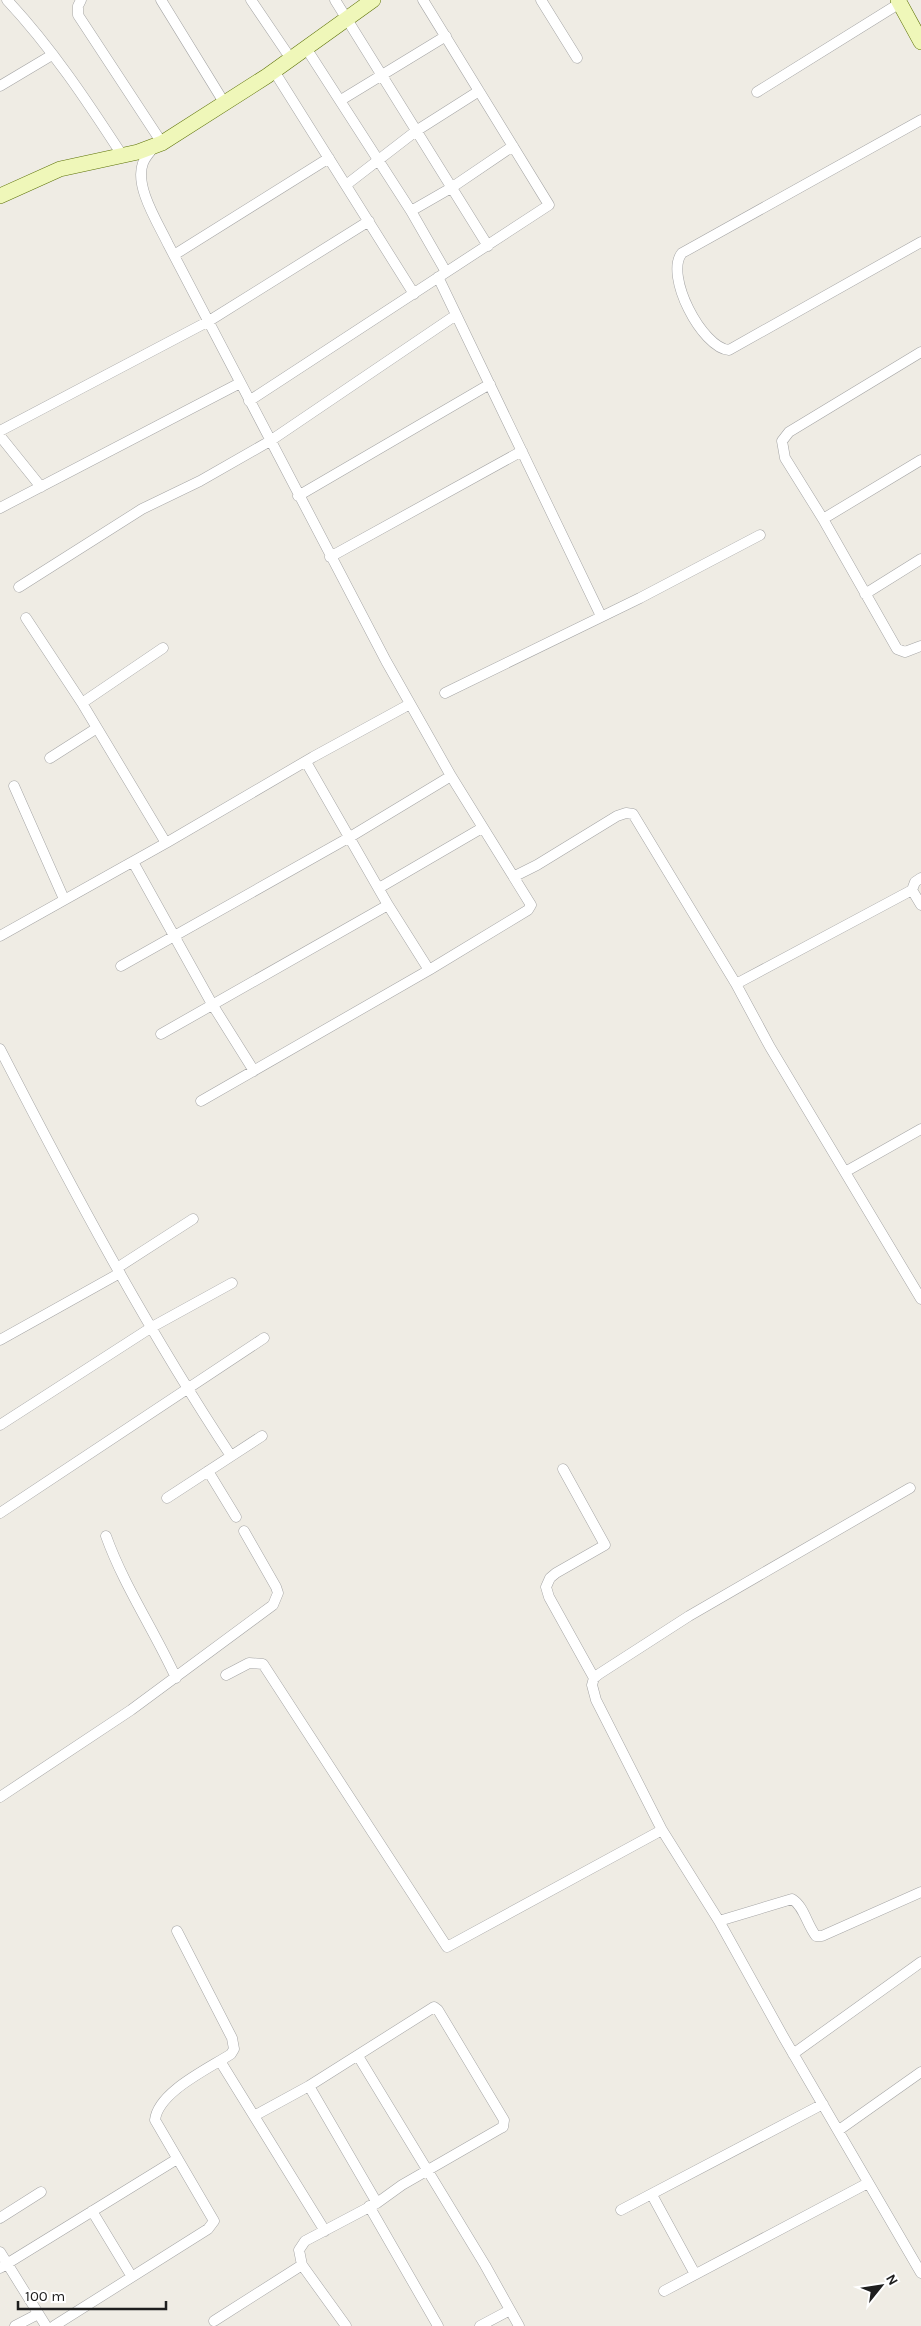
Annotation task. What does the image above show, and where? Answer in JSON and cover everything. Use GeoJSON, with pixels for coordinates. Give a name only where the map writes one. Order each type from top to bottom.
{"type":"FeatureCollection","features":[{"type":"Feature","properties":{"kind":"street"},"geometry":{"type":"LineString","coordinates":[[7,0],[89,104],[122,155]]}},
{"type":"Feature","properties":{"kind":"street"},"geometry":{"type":"LineString","coordinates":[[81,0],[78,6],[78,15],[158,145]]}},
{"type":"Feature","properties":{"kind":"street"},"geometry":{"type":"LineString","coordinates":[[160,0],[225,104]]}},
{"type":"Feature","properties":{"kind":"street"},"geometry":{"type":"LineString","coordinates":[[250,0],[291,59]]}},
{"type":"Feature","properties":{"kind":"street"},"geometry":{"type":"LineString","coordinates":[[335,0],[488,246]]}},
{"type":"Feature","properties":{"kind":"street"},"geometry":{"type":"LineString","coordinates":[[0,196],[60,169],[158,145],[274,71],[373,0]]}},
{"type":"Feature","properties":{"kind":"street"},"geometry":{"type":"LineString","coordinates":[[249,401],[549,205],[423,0]]}},
{"type":"Feature","properties":{"kind":"street"},"geometry":{"type":"LineString","coordinates":[[541,0],[578,58]]}},
{"type":"Feature","properties":{"kind":"street"},"geometry":{"type":"LineString","coordinates":[[757,92],[899,2],[921,42]]}},
{"type":"Feature","properties":{"kind":"street"},"geometry":{"type":"LineString","coordinates":[[341,100],[446,36]]}},
{"type":"Feature","properties":{"kind":"street"},"geometry":{"type":"LineString","coordinates":[[306,48],[411,211],[442,275],[456,315],[602,616]]}},
{"type":"Feature","properties":{"kind":"street"},"geometry":{"type":"LineString","coordinates":[[0,86],[52,55]]}},
{"type":"Feature","properties":{"kind":"street"},"geometry":{"type":"LineString","coordinates":[[274,71],[414,294]]}},
{"type":"Feature","properties":{"kind":"street"},"geometry":{"type":"LineString","coordinates":[[346,185],[416,131],[479,91]]}},
{"type":"Feature","properties":{"kind":"street"},"geometry":{"type":"LineString","coordinates":[[921,120],[682,253],[677,260],[677,277],[687,303],[708,339],[717,346],[729,350],[921,242]]}},
{"type":"Feature","properties":{"kind":"street"},"geometry":{"type":"LineString","coordinates":[[158,145],[142,165],[141,185],[174,256],[330,557],[410,704],[482,828],[515,876],[531,905],[528,910],[429,970],[202,1101]]}},
{"type":"Feature","properties":{"kind":"street"},"geometry":{"type":"LineString","coordinates":[[411,211],[451,188],[513,146]]}},
{"type":"Feature","properties":{"kind":"street"},"geometry":{"type":"LineString","coordinates":[[174,256],[329,158]]}},
{"type":"Feature","properties":{"kind":"street"},"geometry":{"type":"LineString","coordinates":[[0,431],[208,321],[369,221]]}},
{"type":"Feature","properties":{"kind":"street"},"geometry":{"type":"LineString","coordinates":[[19,587],[142,509],[200,481],[270,441],[456,315]]}},
{"type":"Feature","properties":{"kind":"street"},"geometry":{"type":"LineString","coordinates":[[921,352],[809,419],[783,438],[782,446],[785,458],[823,519],[897,649],[905,652],[921,646]]}},
{"type":"Feature","properties":{"kind":"street"},"geometry":{"type":"LineString","coordinates":[[0,508],[240,383]]}},
{"type":"Feature","properties":{"kind":"street"},"geometry":{"type":"LineString","coordinates":[[298,496],[490,384]]}},
{"type":"Feature","properties":{"kind":"street"},"geometry":{"type":"LineString","coordinates":[[0,436],[41,487]]}},
{"type":"Feature","properties":{"kind":"street"},"geometry":{"type":"LineString","coordinates":[[330,557],[522,451]]}},
{"type":"Feature","properties":{"kind":"street"},"geometry":{"type":"LineString","coordinates":[[823,519],[921,460]]}},
{"type":"Feature","properties":{"kind":"street"},"geometry":{"type":"LineString","coordinates":[[445,693],[602,616],[760,535]]}},
{"type":"Feature","properties":{"kind":"street"},"geometry":{"type":"LineString","coordinates":[[865,594],[921,559]]}},
{"type":"Feature","properties":{"kind":"street"},"geometry":{"type":"LineString","coordinates":[[26,618],[98,728],[166,842]]}},
{"type":"Feature","properties":{"kind":"street"},"geometry":{"type":"LineString","coordinates":[[82,703],[163,648]]}},
{"type":"Feature","properties":{"kind":"street"},"geometry":{"type":"LineString","coordinates":[[0,935],[133,862],[410,704]]}},
{"type":"Feature","properties":{"kind":"street"},"geometry":{"type":"LineString","coordinates":[[50,758],[98,728]]}},
{"type":"Feature","properties":{"kind":"street"},"geometry":{"type":"LineString","coordinates":[[306,762],[388,905],[429,970]]}},
{"type":"Feature","properties":{"kind":"street"},"geometry":{"type":"LineString","coordinates":[[121,966],[350,837],[451,776]]}},
{"type":"Feature","properties":{"kind":"street"},"geometry":{"type":"LineString","coordinates":[[14,786],[64,899]]}},
{"type":"Feature","properties":{"kind":"street"},"geometry":{"type":"LineString","coordinates":[[515,876],[537,865],[617,816],[626,813],[633,814],[736,984],[770,1047],[921,1299]]}},
{"type":"Feature","properties":{"kind":"street"},"geometry":{"type":"LineString","coordinates":[[379,888],[482,828]]}},
{"type":"Feature","properties":{"kind":"street"},"geometry":{"type":"LineString","coordinates":[[133,862],[212,1004],[254,1071]]}},
{"type":"Feature","properties":{"kind":"street"},"geometry":{"type":"LineString","coordinates":[[736,984],[912,890],[915,882],[921,878]]}},
{"type":"Feature","properties":{"kind":"street"},"geometry":{"type":"LineString","coordinates":[[912,890],[921,905]]}},
{"type":"Feature","properties":{"kind":"street"},"geometry":{"type":"LineString","coordinates":[[160,1034],[388,905]]}},
{"type":"Feature","properties":{"kind":"street"},"geometry":{"type":"LineString","coordinates":[[0,1048],[118,1271],[187,1390],[231,1456]]}},
{"type":"Feature","properties":{"kind":"street"},"geometry":{"type":"LineString","coordinates":[[845,1172],[921,1129]]}},
{"type":"Feature","properties":{"kind":"street"},"geometry":{"type":"LineString","coordinates":[[0,1340],[118,1271],[194,1219]]}},
{"type":"Feature","properties":{"kind":"street"},"geometry":{"type":"LineString","coordinates":[[0,1425],[152,1327],[232,1283]]}},
{"type":"Feature","properties":{"kind":"street"},"geometry":{"type":"LineString","coordinates":[[0,1513],[264,1338]]}},
{"type":"Feature","properties":{"kind":"street"},"geometry":{"type":"LineString","coordinates":[[167,1498],[262,1436]]}},
{"type":"Feature","properties":{"kind":"street"},"geometry":{"type":"LineString","coordinates":[[563,1469],[605,1545],[556,1573],[550,1578],[546,1587],[549,1597],[594,1678]]}},
{"type":"Feature","properties":{"kind":"street"},"geometry":{"type":"LineString","coordinates":[[208,1472],[236,1516]]}},
{"type":"Feature","properties":{"kind":"street"},"geometry":{"type":"LineString","coordinates":[[910,1488],[690,1616],[594,1678],[592,1685],[598,1707],[662,1830],[719,1921],[793,2054],[921,2272]]}},
{"type":"Feature","properties":{"kind":"street"},"geometry":{"type":"LineString","coordinates":[[0,1797],[176,1678],[273,1605],[277,1599],[276,1587],[244,1532]]}},
{"type":"Feature","properties":{"kind":"street"},"geometry":{"type":"LineString","coordinates":[[106,1536],[122,1575],[163,1649],[176,1678]]}},
{"type":"Feature","properties":{"kind":"street"},"geometry":{"type":"LineString","coordinates":[[226,1675],[249,1663],[263,1664],[447,1946],[662,1830]]}},
{"type":"Feature","properties":{"kind":"street"},"geometry":{"type":"LineString","coordinates":[[719,1921],[792,1899],[797,1902],[816,1936],[822,1936],[921,1892]]}},
{"type":"Feature","properties":{"kind":"street"},"geometry":{"type":"LineString","coordinates":[[54,2326],[212,2225],[213,2216],[156,2125],[156,2114],[159,2107],[172,2092],[231,2054],[234,2043],[177,1931]]}},
{"type":"Feature","properties":{"kind":"street"},"geometry":{"type":"LineString","coordinates":[[793,2054],[921,1962]]}},
{"type":"Feature","properties":{"kind":"street"},"geometry":{"type":"LineString","coordinates":[[254,2116],[358,2056],[434,2007],[438,2010],[504,2123],[501,2128],[402,2185],[373,2205],[305,2241],[299,2250],[302,2264],[346,2326]]}},
{"type":"Feature","properties":{"kind":"street"},"geometry":{"type":"LineString","coordinates":[[358,2056],[429,2171],[519,2326]]}},
{"type":"Feature","properties":{"kind":"street"},"geometry":{"type":"LineString","coordinates":[[220,2061],[325,2232]]}},
{"type":"Feature","properties":{"kind":"street"},"geometry":{"type":"LineString","coordinates":[[839,2130],[921,2072]]}},
{"type":"Feature","properties":{"kind":"street"},"geometry":{"type":"LineString","coordinates":[[308,2086],[438,2326]]}},
{"type":"Feature","properties":{"kind":"street"},"geometry":{"type":"LineString","coordinates":[[621,2210],[823,2104]]}},
{"type":"Feature","properties":{"kind":"street"},"geometry":{"type":"LineString","coordinates":[[4,2266],[177,2158]]}},
{"type":"Feature","properties":{"kind":"street"},"geometry":{"type":"LineString","coordinates":[[664,2291],[868,2183]]}},
{"type":"Feature","properties":{"kind":"street"},"geometry":{"type":"LineString","coordinates":[[0,2218],[40,2192]]}},
{"type":"Feature","properties":{"kind":"street"},"geometry":{"type":"LineString","coordinates":[[652,2195],[694,2274]]}},
{"type":"Feature","properties":{"kind":"street"},"geometry":{"type":"LineString","coordinates":[[92,2211],[132,2277]]}},
{"type":"Feature","properties":{"kind":"street"},"geometry":{"type":"LineString","coordinates":[[0,2252],[4,2266],[46,2326]]}},
{"type":"Feature","properties":{"kind":"street"},"geometry":{"type":"LineString","coordinates":[[214,2321],[302,2264]]}},
{"type":"Feature","properties":{"kind":"street"},"geometry":{"type":"LineString","coordinates":[[480,2326],[510,2310]]}},
{"type":"Feature","properties":{"kind":"street"},"geometry":{"type":"LineString","coordinates":[[15,2326],[38,2314]]}}]}
